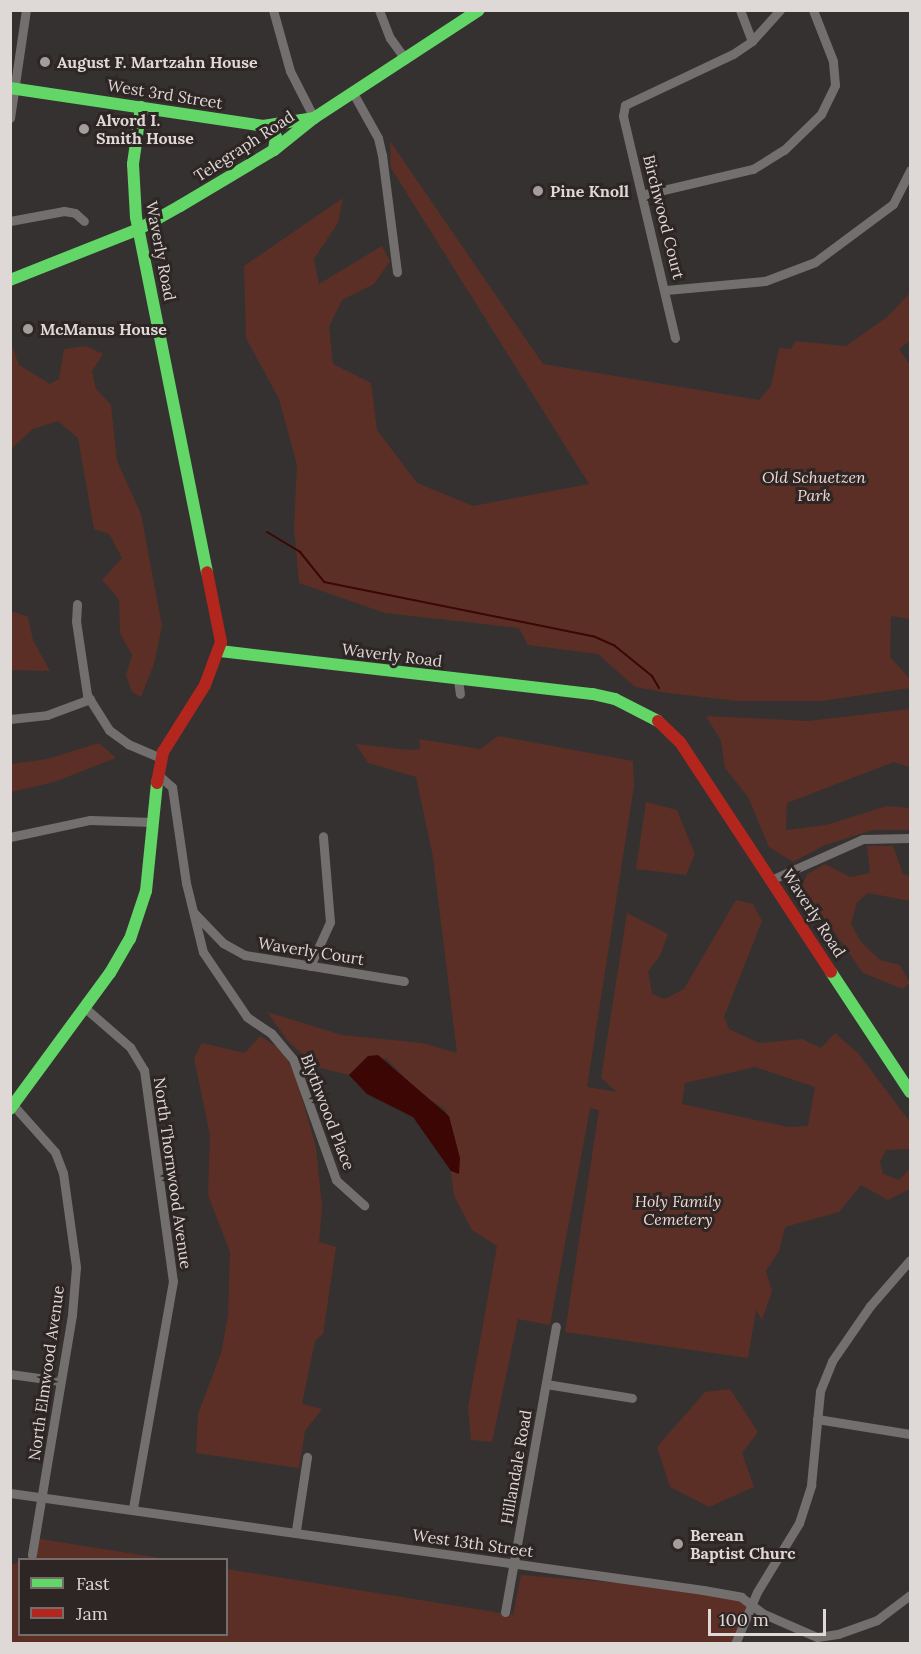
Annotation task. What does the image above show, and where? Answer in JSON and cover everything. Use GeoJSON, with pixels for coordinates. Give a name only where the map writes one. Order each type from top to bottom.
{"type":"FeatureCollection","features":[{"type":"Feature","properties":{"kind":"street"},"geometry":{"type":"LineString","coordinates":[[10,118],[26,10]]}},
{"type":"Feature","properties":{"kind":"street"},"geometry":{"type":"LineString","coordinates":[[273,10],[291,71],[314,118]]}},
{"type":"Feature","properties":{"kind":"street"},"geometry":{"type":"LineString","coordinates":[[379,10],[390,38],[405,59]]}},
{"type":"Feature","properties":{"kind":"street","name":"Telegraph Road"},"geometry":{"type":"LineString","coordinates":[[10,280],[139,229],[274,150],[314,118],[479,10]]}},
{"type":"Feature","properties":{"kind":"street"},"geometry":{"type":"LineString","coordinates":[[740,10],[752,41],[780,10]]}},
{"type":"Feature","properties":{"kind":"street"},"geometry":{"type":"LineString","coordinates":[[642,195],[753,169],[784,150],[821,114],[835,85],[833,61],[813,10]]}},
{"type":"Feature","properties":{"kind":"street","name":"Birchwood Court"},"geometry":{"type":"LineString","coordinates":[[675,338],[666,290],[623,116],[625,105],[715,64],[752,41]]}},
{"type":"Feature","properties":{"kind":"street","name":"West 3rd Street"},"geometry":{"type":"LineString","coordinates":[[13,88],[263,126],[314,118]]}},
{"type":"Feature","properties":{"kind":"street"},"geometry":{"type":"LineString","coordinates":[[353,93],[378,138],[382,154],[397,272]]}},
{"type":"Feature","properties":{"kind":"street","name":"Waverly Road"},"geometry":{"type":"LineString","coordinates":[[141,107],[133,171],[139,229],[214,592],[220,651],[593,694],[615,699],[658,721],[680,742],[773,879],[910,1092]]}},
{"type":"Feature","properties":{"kind":"street"},"geometry":{"type":"LineString","coordinates":[[263,126],[276,137],[274,150]]}},
{"type":"Feature","properties":{"kind":"street"},"geometry":{"type":"LineString","coordinates":[[666,290],[779,277],[815,262],[893,204],[910,170]]}},
{"type":"Feature","properties":{"kind":"street"},"geometry":{"type":"LineString","coordinates":[[10,221],[64,211],[75,213],[84,221]]}},
{"type":"Feature","properties":{"kind":"street"},"geometry":{"type":"LineString","coordinates":[[77,604],[76,621],[90,699],[109,730],[128,744],[161,758]]}},
{"type":"Feature","properties":{"kind":"street"},"geometry":{"type":"LineString","coordinates":[[12,1107],[86,1008],[130,939],[146,891],[157,774],[161,758],[205,685],[220,651]]}},
{"type":"Feature","properties":{"kind":"street"},"geometry":{"type":"LineString","coordinates":[[458,680],[460,694]]}},
{"type":"Feature","properties":{"kind":"street"},"geometry":{"type":"LineString","coordinates":[[10,719],[47,715],[90,699]]}},
{"type":"Feature","properties":{"kind":"street","name":"Blythwood Place"},"geometry":{"type":"LineString","coordinates":[[157,774],[172,787],[192,912],[203,952],[214,974],[247,1017],[271,1034],[293,1059],[336,1180],[364,1205]]}},
{"type":"Feature","properties":{"kind":"street"},"geometry":{"type":"LineString","coordinates":[[10,837],[90,820],[153,822]]}},
{"type":"Feature","properties":{"kind":"street"},"geometry":{"type":"LineString","coordinates":[[310,966],[330,922],[323,836]]}},
{"type":"Feature","properties":{"kind":"street"},"geometry":{"type":"LineString","coordinates":[[773,879],[863,839],[910,838]]}},
{"type":"Feature","properties":{"kind":"street","name":"Waverly Court"},"geometry":{"type":"LineString","coordinates":[[192,912],[224,943],[245,955],[404,981]]}},
{"type":"Feature","properties":{"kind":"street","name":"North Thornwood Avenue"},"geometry":{"type":"LineString","coordinates":[[86,1008],[130,1047],[144,1070],[172,1272],[133,1508]]}},
{"type":"Feature","properties":{"kind":"street","name":"North Elmwood Avenue"},"geometry":{"type":"LineString","coordinates":[[12,1107],[55,1152],[63,1173],[76,1267],[61,1381],[32,1555]]}},
{"type":"Feature","properties":{"kind":"street"},"geometry":{"type":"LineString","coordinates":[[735,1644],[751,1605],[799,1523],[811,1485],[820,1392],[843,1342],[910,1260]]}},
{"type":"Feature","properties":{"kind":"street","name":"Hillandale Road"},"geometry":{"type":"LineString","coordinates":[[505,1612],[556,1327]]}},
{"type":"Feature","properties":{"kind":"street"},"geometry":{"type":"LineString","coordinates":[[10,1374],[61,1381]]}},
{"type":"Feature","properties":{"kind":"street"},"geometry":{"type":"LineString","coordinates":[[546,1384],[632,1398]]}},
{"type":"Feature","properties":{"kind":"street"},"geometry":{"type":"LineString","coordinates":[[817,1419],[910,1434]]}},
{"type":"Feature","properties":{"kind":"street"},"geometry":{"type":"LineString","coordinates":[[296,1530],[307,1457]]}},
{"type":"Feature","properties":{"kind":"street","name":"West 13th Street"},"geometry":{"type":"LineString","coordinates":[[10,1493],[296,1530],[703,1590],[741,1597],[751,1605],[816,1637],[838,1634],[877,1620],[910,1595]]}},
{"type":"Feature","properties":{"kind":"green space","name":"Old Schuetzen Park"},"geometry":{"type":"Polygon","coordinates":[[[390,141],[543,364],[759,400],[771,386],[779,348],[791,349],[795,341],[846,346],[887,317],[910,293],[910,341],[899,349],[910,365],[910,619],[891,616],[890,657],[910,679],[910,688],[821,701],[737,701],[668,693],[635,687],[598,654],[528,645],[519,628],[385,613],[299,583],[294,527],[297,465],[279,399],[246,338],[244,266],[343,198],[338,223],[314,259],[319,284],[382,246],[390,261],[374,284],[342,300],[329,327],[333,364],[371,383],[377,430],[417,483],[473,506],[589,484],[391,168],[390,141]]]}},
{"type":"Feature","properties":{"kind":"green space"},"geometry":{"type":"Polygon","coordinates":[[[11,343],[19,365],[50,384],[59,379],[64,349],[86,346],[103,354],[92,371],[96,389],[111,405],[117,461],[141,514],[162,626],[154,664],[141,697],[132,692],[126,675],[132,655],[120,633],[119,599],[102,580],[122,558],[109,534],[94,529],[78,438],[58,421],[33,429],[11,449],[11,343]]]}},
{"type":"Feature","properties":{"kind":"green space"},"geometry":{"type":"Polygon","coordinates":[[[11,611],[28,617],[33,640],[50,671],[11,670],[11,611]]]}},
{"type":"Feature","properties":{"kind":"green space"},"geometry":{"type":"Polygon","coordinates":[[[910,709],[910,767],[894,762],[787,803],[786,830],[826,825],[887,806],[910,808],[910,830],[873,830],[825,845],[793,862],[769,847],[748,797],[725,768],[721,741],[706,716],[808,721],[910,709]]]}},
{"type":"Feature","properties":{"kind":"green space","name":"Holy Family Cemetery"},"geometry":{"type":"Polygon","coordinates":[[[498,736],[633,761],[634,786],[587,1087],[617,1092],[601,1078],[627,913],[668,934],[660,956],[648,971],[652,994],[665,999],[684,989],[736,900],[753,904],[762,921],[724,1017],[729,1029],[759,1043],[802,1039],[821,1048],[835,1033],[858,1053],[910,1122],[910,1149],[886,1150],[880,1162],[883,1174],[899,1180],[910,1168],[910,1189],[888,1200],[861,1185],[839,1212],[785,1227],[779,1251],[766,1271],[772,1291],[762,1320],[756,1310],[748,1358],[565,1332],[599,1110],[590,1108],[550,1325],[518,1319],[492,1442],[471,1440],[468,1408],[497,1246],[472,1230],[454,1196],[451,1171],[459,1174],[445,1109],[418,1092],[387,1059],[368,1056],[349,1075],[316,1067],[288,1041],[267,1012],[342,1035],[422,1043],[457,1053],[433,857],[416,777],[368,763],[356,744],[410,750],[420,749],[419,739],[480,749],[498,736]],[[755,1067],[685,1083],[682,1104],[788,1127],[808,1126],[815,1087],[755,1067]]]}},
{"type":"Feature","properties":{"kind":"green space"},"geometry":{"type":"Polygon","coordinates":[[[99,743],[116,758],[54,782],[11,792],[11,764],[47,759],[99,743]]]}},
{"type":"Feature","properties":{"kind":"green space"},"geometry":{"type":"Polygon","coordinates":[[[646,802],[677,810],[695,854],[686,875],[636,869],[646,802]]]}},
{"type":"Feature","properties":{"kind":"green space"},"geometry":{"type":"Polygon","coordinates":[[[867,846],[893,846],[903,874],[910,876],[910,901],[868,893],[857,902],[851,924],[861,942],[880,960],[900,965],[910,983],[903,989],[863,973],[802,886],[807,874],[825,864],[850,877],[870,873],[867,846]]]}},
{"type":"Feature","properties":{"kind":"green space"},"geometry":{"type":"Polygon","coordinates":[[[260,1036],[283,1051],[296,1077],[316,1147],[322,1207],[319,1242],[336,1247],[323,1334],[315,1341],[302,1404],[322,1409],[305,1431],[299,1468],[196,1453],[198,1414],[221,1353],[228,1316],[230,1252],[208,1195],[210,1135],[194,1058],[202,1043],[245,1053],[260,1036]]]}},
{"type":"Feature","properties":{"kind":"green space"},"geometry":{"type":"Polygon","coordinates":[[[730,1389],[758,1432],[742,1453],[754,1487],[709,1507],[670,1487],[657,1447],[705,1392],[730,1389]]]}},
{"type":"Feature","properties":{"kind":"green space"},"geometry":{"type":"Polygon","coordinates":[[[34,1538],[160,1558],[27,1558],[32,1555],[34,1538]]]}},
{"type":"Feature","properties":{"kind":"green space"},"geometry":{"type":"Polygon","coordinates":[[[18,1562],[18,1636],[228,1636],[228,1569],[513,1615],[521,1575],[703,1590],[751,1605],[735,1643],[11,1643],[11,1565],[18,1562]]]}},
{"type":"Feature","properties":{"kind":"shaded area"},"geometry":{"type":"Polygon","coordinates":[[[378,1055],[449,1116],[460,1158],[459,1174],[451,1171],[413,1117],[367,1094],[349,1075],[368,1056],[378,1055]]]}},
{"type":"Feature","properties":{"kind":"waterway"},"geometry":{"type":"LineString","coordinates":[[267,532],[300,552],[324,582],[593,636],[615,646],[652,676],[659,688]]}},
{"type":"Feature","properties":{"kind":"traffic: fast"},"geometry":{"type":"LineString","coordinates":[[10,280],[139,229],[180,206],[274,150],[314,118],[479,10]]}},
{"type":"Feature","properties":{"kind":"traffic: fast"},"geometry":{"type":"LineString","coordinates":[[10,88],[263,126],[314,118]]}},
{"type":"Feature","properties":{"kind":"traffic: fast"},"geometry":{"type":"LineString","coordinates":[[141,107],[133,164],[136,217],[207,572]]}},
{"type":"Feature","properties":{"kind":"traffic: fast"},"geometry":{"type":"LineString","coordinates":[[263,126],[276,137],[274,150]]}},
{"type":"Feature","properties":{"kind":"traffic: fast"},"geometry":{"type":"LineString","coordinates":[[220,651],[593,694],[615,699],[658,721]]}},
{"type":"Feature","properties":{"kind":"traffic: fast"},"geometry":{"type":"LineString","coordinates":[[10,1109],[110,973],[130,939],[146,891],[157,783]]}},
{"type":"Feature","properties":{"kind":"traffic: fast"},"geometry":{"type":"LineString","coordinates":[[831,972],[910,1092]]}},
{"type":"Feature","properties":{"kind":"traffic: jam"},"geometry":{"type":"LineString","coordinates":[[157,783],[163,752],[205,685],[221,642],[207,572]]}},
{"type":"Feature","properties":{"kind":"traffic: jam"},"geometry":{"type":"LineString","coordinates":[[658,721],[680,742],[831,972]]}},
{"type":"Feature","properties":{"kind":"place","name":"August F. Martzahn House"},"geometry":{"type":"Point","coordinates":[45,62]}},
{"type":"Feature","properties":{"kind":"place","name":"Alvord I. Smith House"},"geometry":{"type":"Point","coordinates":[84,129]}},
{"type":"Feature","properties":{"kind":"place","name":"Pine Knoll"},"geometry":{"type":"Point","coordinates":[538,191]}},
{"type":"Feature","properties":{"kind":"place","name":"McManus House"},"geometry":{"type":"Point","coordinates":[28,329]}},
{"type":"Feature","properties":{"kind":"place","name":"Berean Baptist Churc"},"geometry":{"type":"Point","coordinates":[678,1544]}}]}
